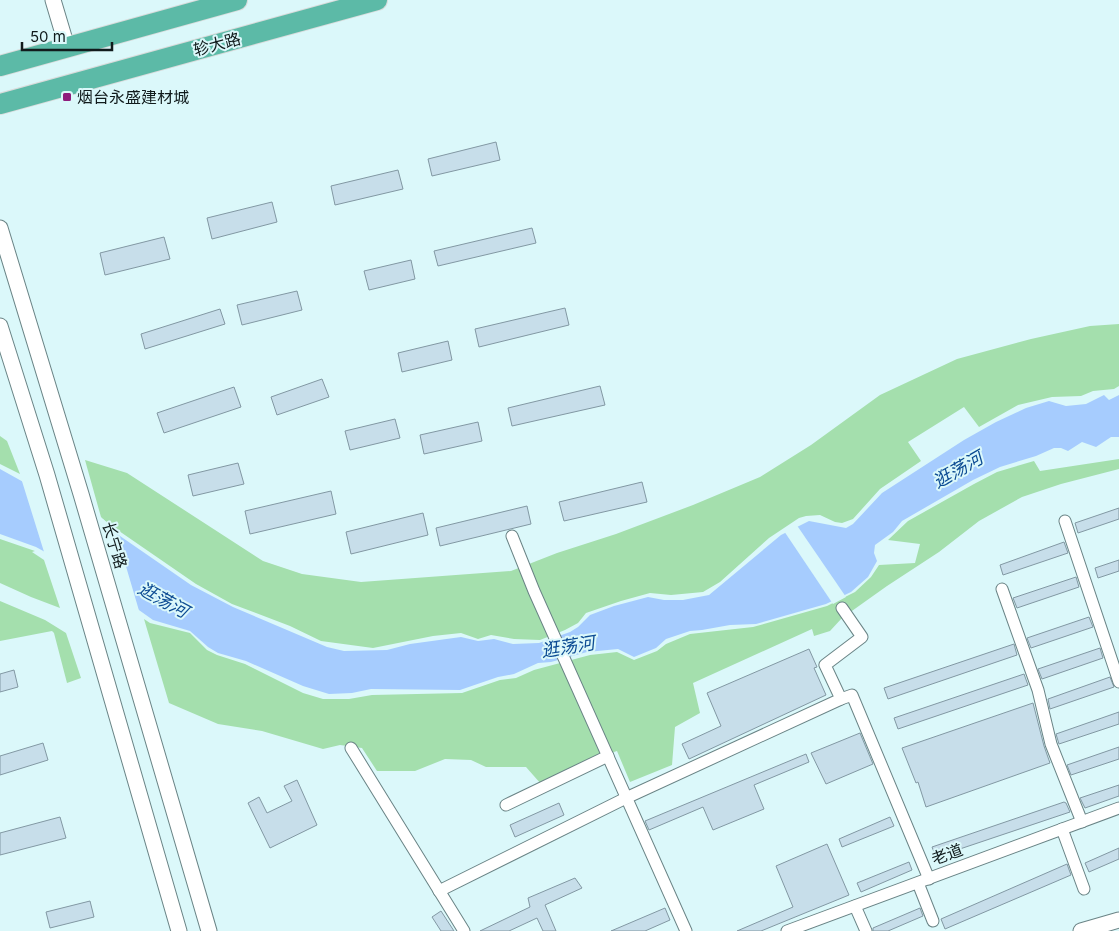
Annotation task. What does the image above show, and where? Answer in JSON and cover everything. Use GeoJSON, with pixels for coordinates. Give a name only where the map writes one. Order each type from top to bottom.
{"type":"FeatureCollection","features":[{"type":"Feature","properties":{"kind":"highway"},"geometry":{"type":"LineString","coordinates":[[0,66],[237,0]]}},
{"type":"Feature","properties":{"kind":"highway","name":"轸大路"},"geometry":{"type":"LineString","coordinates":[[0,104],[377,0]]}},
{"type":"Feature","properties":{"kind":"street"},"geometry":{"type":"LineString","coordinates":[[54,0],[67,47]]}},
{"type":"Feature","properties":{"kind":"street","name":"长宁路"},"geometry":{"type":"LineString","coordinates":[[0,231],[81,494],[209,931]]}},
{"type":"Feature","properties":{"kind":"street"},"geometry":{"type":"LineString","coordinates":[[0,326],[87,610],[179,931]]}},
{"type":"Feature","properties":{"kind":"street"},"geometry":{"type":"LineString","coordinates":[[1065,521],[1119,682]]}},
{"type":"Feature","properties":{"kind":"street"},"geometry":{"type":"LineString","coordinates":[[512,536],[541,608],[686,931]]}},
{"type":"Feature","properties":{"kind":"street"},"geometry":{"type":"LineString","coordinates":[[1002,589],[1038,690],[1051,744],[1082,822]]}},
{"type":"Feature","properties":{"kind":"street"},"geometry":{"type":"LineString","coordinates":[[841,699],[825,665],[862,637],[842,608]]}},
{"type":"Feature","properties":{"kind":"street"},"geometry":{"type":"LineString","coordinates":[[439,891],[626,798],[852,695],[923,881],[933,921]]}},
{"type":"Feature","properties":{"kind":"street"},"geometry":{"type":"LineString","coordinates":[[351,748],[464,931]]}},
{"type":"Feature","properties":{"kind":"street"},"geometry":{"type":"LineString","coordinates":[[506,805],[608,756]]}},
{"type":"Feature","properties":{"kind":"street","name":"老道"},"geometry":{"type":"LineString","coordinates":[[787,931],[1119,808]]}},
{"type":"Feature","properties":{"kind":"street"},"geometry":{"type":"LineString","coordinates":[[1062,829],[1084,888]]}},
{"type":"Feature","properties":{"kind":"street"},"geometry":{"type":"LineString","coordinates":[[855,906],[866,931]]}},
{"type":"Feature","properties":{"kind":"street"},"geometry":{"type":"LineString","coordinates":[[1081,931],[1119,920]]}},
{"type":"Feature","properties":{"kind":"green space"},"geometry":{"type":"Polygon","coordinates":[[[1119,324],[1119,386],[1114,389],[1093,391],[1081,396],[1052,397],[1018,405],[979,427],[964,407],[908,442],[921,461],[880,489],[853,519],[842,523],[820,515],[799,518],[769,538],[720,582],[703,592],[671,595],[650,593],[621,601],[586,613],[578,623],[540,640],[514,639],[491,635],[478,639],[461,633],[433,636],[373,648],[321,641],[290,626],[232,604],[196,584],[106,522],[101,517],[85,460],[127,473],[263,561],[302,574],[361,582],[511,571],[693,505],[760,477],[811,445],[880,395],[957,359],[1031,339],[1090,326],[1119,324]]]}},
{"type":"Feature","properties":{"kind":"green space"},"geometry":{"type":"Polygon","coordinates":[[[0,436],[7,441],[20,474],[0,464],[0,436]]]}},
{"type":"Feature","properties":{"kind":"green space"},"geometry":{"type":"Polygon","coordinates":[[[1119,459],[1119,469],[1061,484],[1022,497],[979,521],[939,552],[842,618],[830,631],[814,636],[812,629],[693,683],[700,713],[675,727],[672,765],[630,782],[617,751],[599,757],[541,784],[526,767],[486,767],[471,760],[445,759],[415,771],[377,771],[362,748],[340,745],[323,749],[262,731],[218,724],[169,703],[144,619],[150,623],[190,633],[207,650],[217,655],[245,664],[303,693],[323,699],[349,699],[372,695],[462,693],[500,680],[516,678],[534,670],[590,655],[617,652],[634,660],[657,651],[666,644],[690,634],[753,627],[827,606],[855,592],[871,577],[879,565],[915,563],[920,544],[888,540],[908,521],[997,472],[1034,461],[1040,471],[1119,459]]]}},
{"type":"Feature","properties":{"kind":"green space"},"geometry":{"type":"Polygon","coordinates":[[[0,539],[35,551],[32,552],[44,560],[60,608],[0,583],[0,539]]]}},
{"type":"Feature","properties":{"kind":"green space"},"geometry":{"type":"Polygon","coordinates":[[[0,601],[45,620],[66,633],[81,678],[67,683],[52,631],[0,641],[0,601]]]}},
{"type":"Feature","properties":{"kind":"water","name":"逛荡河"},"geometry":{"type":"Polygon","coordinates":[[[1104,395],[1109,400],[1119,395],[1119,437],[1111,437],[1096,447],[1082,442],[1068,451],[1054,448],[1036,456],[1000,467],[973,480],[902,521],[893,532],[875,545],[874,553],[877,561],[868,577],[851,592],[826,604],[756,624],[730,625],[690,631],[666,639],[656,648],[634,657],[618,649],[587,652],[551,662],[538,663],[514,674],[498,677],[460,690],[371,689],[352,693],[329,694],[303,686],[246,661],[218,653],[190,631],[153,620],[54,557],[36,547],[0,534],[0,469],[70,508],[102,522],[191,585],[233,607],[327,647],[344,651],[387,650],[410,644],[461,637],[478,641],[494,639],[513,644],[539,643],[570,632],[590,615],[614,606],[648,597],[664,600],[683,600],[709,595],[781,535],[809,521],[846,528],[853,524],[882,493],[964,440],[996,422],[1026,408],[1049,401],[1066,406],[1086,404],[1104,395]]]}},
{"type":"Feature","properties":{"kind":"pier"},"geometry":{"type":"Polygon","coordinates":[[[21,478],[71,506],[103,519],[115,529],[140,614],[45,555],[21,478]]]}},
{"type":"Feature","properties":{"kind":"pier"},"geometry":{"type":"Polygon","coordinates":[[[796,524],[846,597],[833,604],[784,531],[796,524]]]}},
{"type":"Feature","properties":{"kind":"building"},"geometry":{"type":"Polygon","coordinates":[[[496,142],[500,160],[432,176],[428,159],[496,142]]]}},
{"type":"Feature","properties":{"kind":"building"},"geometry":{"type":"Polygon","coordinates":[[[398,170],[403,189],[335,205],[331,186],[398,170]]]}},
{"type":"Feature","properties":{"kind":"building"},"geometry":{"type":"Polygon","coordinates":[[[272,202],[277,222],[212,239],[207,218],[272,202]]]}},
{"type":"Feature","properties":{"kind":"building"},"geometry":{"type":"Polygon","coordinates":[[[532,228],[536,243],[438,266],[434,251],[532,228]]]}},
{"type":"Feature","properties":{"kind":"building"},"geometry":{"type":"Polygon","coordinates":[[[164,237],[170,259],[105,275],[100,253],[164,237]]]}},
{"type":"Feature","properties":{"kind":"building"},"geometry":{"type":"Polygon","coordinates":[[[411,260],[415,279],[369,290],[364,271],[411,260]]]}},
{"type":"Feature","properties":{"kind":"building"},"geometry":{"type":"Polygon","coordinates":[[[297,291],[302,310],[242,325],[237,305],[297,291]]]}},
{"type":"Feature","properties":{"kind":"building"},"geometry":{"type":"Polygon","coordinates":[[[565,308],[569,325],[479,347],[475,329],[565,308]]]}},
{"type":"Feature","properties":{"kind":"building"},"geometry":{"type":"Polygon","coordinates":[[[220,309],[225,324],[145,349],[141,334],[220,309]]]}},
{"type":"Feature","properties":{"kind":"building"},"geometry":{"type":"Polygon","coordinates":[[[448,341],[452,360],[402,372],[398,353],[448,341]]]}},
{"type":"Feature","properties":{"kind":"building"},"geometry":{"type":"Polygon","coordinates":[[[322,379],[329,397],[277,415],[271,397],[322,379]]]}},
{"type":"Feature","properties":{"kind":"building"},"geometry":{"type":"Polygon","coordinates":[[[600,386],[605,405],[512,426],[508,408],[600,386]]]}},
{"type":"Feature","properties":{"kind":"building"},"geometry":{"type":"Polygon","coordinates":[[[234,387],[241,407],[164,433],[157,413],[234,387]]]}},
{"type":"Feature","properties":{"kind":"building"},"geometry":{"type":"Polygon","coordinates":[[[395,419],[400,438],[350,450],[345,431],[395,419]]]}},
{"type":"Feature","properties":{"kind":"building"},"geometry":{"type":"Polygon","coordinates":[[[478,422],[482,441],[424,454],[420,435],[478,422]]]}},
{"type":"Feature","properties":{"kind":"building"},"geometry":{"type":"Polygon","coordinates":[[[238,463],[244,484],[193,496],[188,475],[238,463]]]}},
{"type":"Feature","properties":{"kind":"building"},"geometry":{"type":"Polygon","coordinates":[[[642,482],[647,502],[564,521],[559,502],[642,482]]]}},
{"type":"Feature","properties":{"kind":"building"},"geometry":{"type":"Polygon","coordinates":[[[331,491],[336,514],[250,534],[245,511],[331,491]]]}},
{"type":"Feature","properties":{"kind":"building"},"geometry":{"type":"Polygon","coordinates":[[[527,506],[531,524],[440,546],[436,528],[527,506]]]}},
{"type":"Feature","properties":{"kind":"building"},"geometry":{"type":"Polygon","coordinates":[[[1119,508],[1119,519],[1078,533],[1075,523],[1119,508]]]}},
{"type":"Feature","properties":{"kind":"building"},"geometry":{"type":"Polygon","coordinates":[[[423,513],[428,535],[351,554],[346,532],[423,513]]]}},
{"type":"Feature","properties":{"kind":"building"},"geometry":{"type":"Polygon","coordinates":[[[1064,542],[1068,553],[1003,575],[1000,565],[1064,542]]]}},
{"type":"Feature","properties":{"kind":"building"},"geometry":{"type":"Polygon","coordinates":[[[1119,560],[1119,571],[1098,578],[1095,568],[1119,560]]]}},
{"type":"Feature","properties":{"kind":"building"},"geometry":{"type":"Polygon","coordinates":[[[1076,577],[1079,587],[1017,608],[1013,598],[1076,577]]]}},
{"type":"Feature","properties":{"kind":"building"},"geometry":{"type":"Polygon","coordinates":[[[1089,617],[1093,627],[1031,648],[1027,638],[1089,617]]]}},
{"type":"Feature","properties":{"kind":"building"},"geometry":{"type":"Polygon","coordinates":[[[1014,644],[1017,655],[888,699],[884,688],[1014,644]]]}},
{"type":"Feature","properties":{"kind":"building"},"geometry":{"type":"Polygon","coordinates":[[[1100,648],[1103,658],[1042,679],[1038,669],[1100,648]]]}},
{"type":"Feature","properties":{"kind":"building"},"geometry":{"type":"Polygon","coordinates":[[[809,649],[817,667],[814,668],[826,695],[689,759],[682,744],[721,726],[707,693],[809,649]]]}},
{"type":"Feature","properties":{"kind":"building"},"geometry":{"type":"Polygon","coordinates":[[[14,670],[18,687],[0,692],[0,674],[14,670]]]}},
{"type":"Feature","properties":{"kind":"building"},"geometry":{"type":"Polygon","coordinates":[[[1024,674],[1028,685],[898,729],[894,718],[1024,674]]]}},
{"type":"Feature","properties":{"kind":"building"},"geometry":{"type":"Polygon","coordinates":[[[1110,677],[1114,687],[1050,709],[1048,699],[1110,677]]]}},
{"type":"Feature","properties":{"kind":"building"},"geometry":{"type":"Polygon","coordinates":[[[1033,703],[1050,763],[926,807],[918,782],[916,783],[902,748],[1033,703]]]}},
{"type":"Feature","properties":{"kind":"building"},"geometry":{"type":"Polygon","coordinates":[[[1119,712],[1119,724],[1059,744],[1056,734],[1119,712]]]}},
{"type":"Feature","properties":{"kind":"building"},"geometry":{"type":"Polygon","coordinates":[[[860,733],[873,764],[826,784],[811,753],[860,733]]]}},
{"type":"Feature","properties":{"kind":"building"},"geometry":{"type":"Polygon","coordinates":[[[43,743],[48,760],[0,775],[0,756],[43,743]]]}},
{"type":"Feature","properties":{"kind":"building"},"geometry":{"type":"Polygon","coordinates":[[[1119,747],[1119,759],[1071,775],[1067,765],[1119,747]]]}},
{"type":"Feature","properties":{"kind":"building"},"geometry":{"type":"Polygon","coordinates":[[[806,754],[809,762],[754,785],[764,809],[713,830],[703,807],[649,830],[645,821],[806,754]]]}},
{"type":"Feature","properties":{"kind":"building"},"geometry":{"type":"Polygon","coordinates":[[[297,780],[317,825],[270,848],[248,803],[259,797],[267,813],[292,801],[284,786],[297,780]]]}},
{"type":"Feature","properties":{"kind":"building"},"geometry":{"type":"Polygon","coordinates":[[[1119,785],[1119,796],[1085,808],[1080,798],[1119,785]]]}},
{"type":"Feature","properties":{"kind":"building"},"geometry":{"type":"Polygon","coordinates":[[[1064,802],[1070,812],[936,857],[932,847],[1064,802]]]}},
{"type":"Feature","properties":{"kind":"building"},"geometry":{"type":"Polygon","coordinates":[[[559,803],[564,815],[515,837],[510,825],[559,803]]]}},
{"type":"Feature","properties":{"kind":"building"},"geometry":{"type":"Polygon","coordinates":[[[60,817],[66,838],[0,855],[0,833],[60,817]]]}},
{"type":"Feature","properties":{"kind":"building"},"geometry":{"type":"Polygon","coordinates":[[[890,817],[894,826],[842,847],[839,839],[890,817]]]}},
{"type":"Feature","properties":{"kind":"building"},"geometry":{"type":"Polygon","coordinates":[[[827,844],[849,895],[761,931],[737,931],[793,907],[776,866],[827,844]]]}},
{"type":"Feature","properties":{"kind":"building"},"geometry":{"type":"Polygon","coordinates":[[[1119,848],[1119,859],[1089,872],[1085,863],[1119,848]]]}},
{"type":"Feature","properties":{"kind":"building"},"geometry":{"type":"Polygon","coordinates":[[[909,862],[912,870],[861,892],[857,883],[909,862]]]}},
{"type":"Feature","properties":{"kind":"building"},"geometry":{"type":"Polygon","coordinates":[[[1067,864],[1071,875],[945,929],[941,919],[1067,864]]]}},
{"type":"Feature","properties":{"kind":"building"},"geometry":{"type":"Polygon","coordinates":[[[575,878],[582,888],[545,905],[556,931],[543,931],[537,918],[509,931],[480,931],[530,907],[528,898],[575,878]]]}},
{"type":"Feature","properties":{"kind":"building"},"geometry":{"type":"Polygon","coordinates":[[[90,901],[94,917],[50,928],[46,912],[90,901]]]}},
{"type":"Feature","properties":{"kind":"building"},"geometry":{"type":"Polygon","coordinates":[[[665,908],[670,920],[645,931],[611,931],[665,908]]]}},
{"type":"Feature","properties":{"kind":"building"},"geometry":{"type":"Polygon","coordinates":[[[920,908],[923,916],[888,931],[873,931],[873,928],[920,908]]]}},
{"type":"Feature","properties":{"kind":"building"},"geometry":{"type":"Polygon","coordinates":[[[441,911],[454,931],[441,931],[432,917],[441,911]]]}},
{"type":"Feature","properties":{"kind":"place","name":"烟台永盛建材城"},"geometry":{"type":"Point","coordinates":[67,97]}}]}
